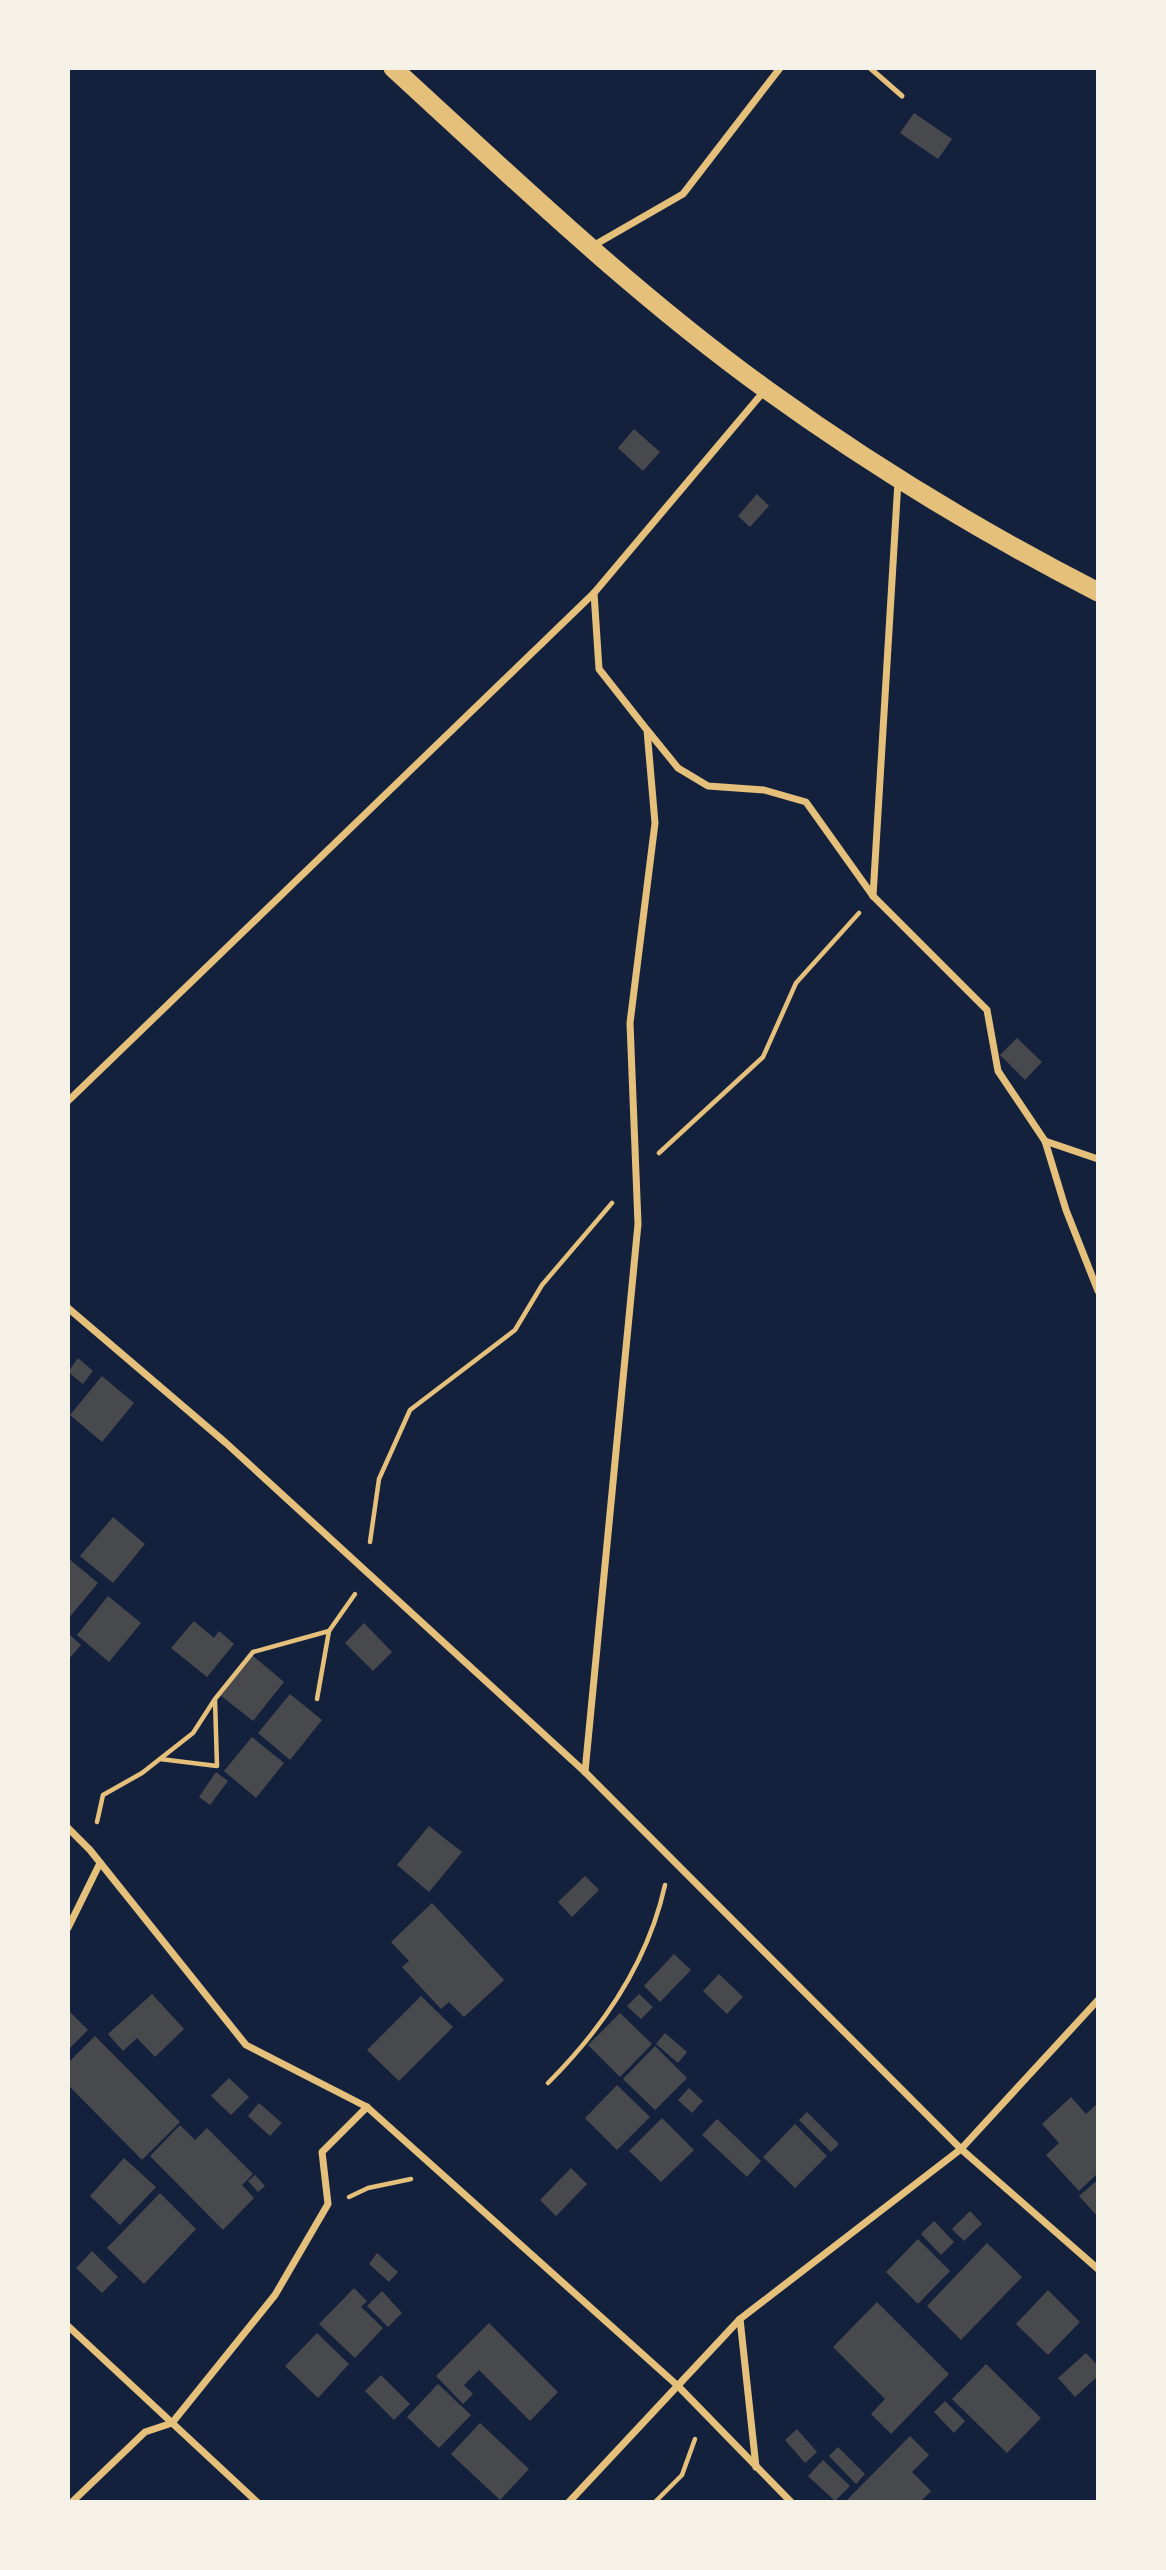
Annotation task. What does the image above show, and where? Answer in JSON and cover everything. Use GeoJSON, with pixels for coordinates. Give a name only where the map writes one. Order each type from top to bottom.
{"type":"FeatureCollection","features":[{"type":"Feature","properties":{"kind":"highway"},"geometry":{"type":"LineString","coordinates":[[393,68],[589,248],[766,389],[899,480],[1098,592]]}},
{"type":"Feature","properties":{"kind":"street"},"geometry":{"type":"LineString","coordinates":[[589,248],[683,194],[780,68]]}},
{"type":"Feature","properties":{"kind":"street"},"geometry":{"type":"LineString","coordinates":[[68,1101],[594,593],[766,389]]}},
{"type":"Feature","properties":{"kind":"street"},"geometry":{"type":"LineString","coordinates":[[873,896],[899,480]]}},
{"type":"Feature","properties":{"kind":"street"},"geometry":{"type":"LineString","coordinates":[[594,593],[599,669],[678,768],[708,786],[764,790],[806,802],[873,896],[987,1010],[998,1070],[1045,1141],[1066,1210],[1098,1291]]}},
{"type":"Feature","properties":{"kind":"street"},"geometry":{"type":"LineString","coordinates":[[585,1772],[638,1224],[630,1023],[655,823],[648,730]]}},
{"type":"Feature","properties":{"kind":"street"},"geometry":{"type":"LineString","coordinates":[[1045,1141],[1098,1159]]}},
{"type":"Feature","properties":{"kind":"street"},"geometry":{"type":"LineString","coordinates":[[68,1308],[226,1444],[585,1772],[961,2149],[1098,2269]]}},
{"type":"Feature","properties":{"kind":"street"},"geometry":{"type":"LineString","coordinates":[[68,1828],[90,1850],[246,2045],[367,2107],[678,2386],[791,2502]]}},
{"type":"Feature","properties":{"kind":"street"},"geometry":{"type":"LineString","coordinates":[[68,1928],[100,1863]]}},
{"type":"Feature","properties":{"kind":"street"},"geometry":{"type":"LineString","coordinates":[[569,2502],[740,2319],[961,2149],[1098,2000]]}},
{"type":"Feature","properties":{"kind":"street"},"geometry":{"type":"LineString","coordinates":[[72,2502],[145,2432],[172,2423],[275,2295],[328,2204],[322,2152],[367,2107]]}},
{"type":"Feature","properties":{"kind":"street"},"geometry":{"type":"LineString","coordinates":[[740,2319],[756,2467]]}},
{"type":"Feature","properties":{"kind":"street"},"geometry":{"type":"LineString","coordinates":[[68,2326],[257,2502]]}},
{"type":"Feature","properties":{"kind":"lane"},"geometry":{"type":"LineString","coordinates":[[870,68],[902,96]]}},
{"type":"Feature","properties":{"kind":"path"},"geometry":{"type":"LineString","coordinates":[[317,1699],[329,1630],[352,1600],[366,1572],[379,1479],[410,1410],[515,1330],[542,1285],[636,1175],[762,1057],[796,983],[873,896]]}},
{"type":"Feature","properties":{"kind":"path"},"geometry":{"type":"LineString","coordinates":[[90,1850],[103,1796],[160,1759],[193,1733],[215,1699],[253,1652],[329,1630]]}},
{"type":"Feature","properties":{"kind":"path"},"geometry":{"type":"LineString","coordinates":[[160,1759],[217,1766],[215,1699]]}},
{"type":"Feature","properties":{"kind":"path"},"geometry":{"type":"LineString","coordinates":[[548,2083],[583,2048],[620,1994],[656,1925],[671,1857]]}},
{"type":"Feature","properties":{"kind":"path"},"geometry":{"type":"LineString","coordinates":[[325,2208],[368,2188],[411,2179],[447,2179]]}},
{"type":"Feature","properties":{"kind":"path"},"geometry":{"type":"LineString","coordinates":[[655,2502],[682,2475],[705,2414]]}},
{"type":"Feature","properties":{"kind":"building"},"geometry":{"type":"Polygon","coordinates":[[[914,113],[952,139],[938,159],[900,133],[914,113]]]}},
{"type":"Feature","properties":{"kind":"building"},"geometry":{"type":"Polygon","coordinates":[[[634,429],[660,452],[643,471],[618,448],[634,429]]]}},
{"type":"Feature","properties":{"kind":"building"},"geometry":{"type":"Polygon","coordinates":[[[757,494],[769,506],[750,527],[738,516],[757,494]]]}},
{"type":"Feature","properties":{"kind":"building"},"geometry":{"type":"Polygon","coordinates":[[[1017,1038],[1042,1062],[1025,1080],[1000,1055],[1017,1038]]]}},
{"type":"Feature","properties":{"kind":"building"},"geometry":{"type":"Polygon","coordinates":[[[78,1358],[93,1371],[83,1384],[68,1372],[78,1358]]]}},
{"type":"Feature","properties":{"kind":"building"},"geometry":{"type":"Polygon","coordinates":[[[102,1376],[134,1403],[102,1442],[70,1415],[102,1376]]]}},
{"type":"Feature","properties":{"kind":"building"},"geometry":{"type":"Polygon","coordinates":[[[113,1517],[145,1544],[113,1583],[80,1556],[113,1517]]]}},
{"type":"Feature","properties":{"kind":"building"},"geometry":{"type":"Polygon","coordinates":[[[68,1558],[98,1583],[68,1619],[68,1558]]]}},
{"type":"Feature","properties":{"kind":"building"},"geometry":{"type":"Polygon","coordinates":[[[108,1596],[141,1623],[109,1662],[77,1635],[108,1596]]]}},
{"type":"Feature","properties":{"kind":"building"},"geometry":{"type":"Polygon","coordinates":[[[194,1621],[214,1638],[219,1631],[234,1644],[207,1677],[171,1648],[194,1621]]]}},
{"type":"Feature","properties":{"kind":"building"},"geometry":{"type":"Polygon","coordinates":[[[364,1623],[392,1652],[373,1671],[345,1643],[364,1623]]]}},
{"type":"Feature","properties":{"kind":"building"},"geometry":{"type":"Polygon","coordinates":[[[68,1633],[81,1645],[68,1660],[68,1633]]]}},
{"type":"Feature","properties":{"kind":"building"},"geometry":{"type":"Polygon","coordinates":[[[253,1656],[284,1682],[253,1721],[220,1695],[253,1656]]]}},
{"type":"Feature","properties":{"kind":"building"},"geometry":{"type":"Polygon","coordinates":[[[290,1694],[322,1720],[290,1760],[258,1733],[290,1694]]]}},
{"type":"Feature","properties":{"kind":"building"},"geometry":{"type":"Polygon","coordinates":[[[252,1737],[284,1763],[256,1798],[224,1771],[252,1737]]]}},
{"type":"Feature","properties":{"kind":"building"},"geometry":{"type":"Polygon","coordinates":[[[216,1772],[228,1781],[210,1805],[199,1797],[216,1772]]]}},
{"type":"Feature","properties":{"kind":"building"},"geometry":{"type":"Polygon","coordinates":[[[429,1826],[462,1852],[429,1892],[397,1865],[429,1826]]]}},
{"type":"Feature","properties":{"kind":"building"},"geometry":{"type":"Polygon","coordinates":[[[585,1876],[599,1890],[572,1917],[558,1902],[585,1876]]]}},
{"type":"Feature","properties":{"kind":"building"},"geometry":{"type":"Polygon","coordinates":[[[432,1903],[504,1980],[464,2017],[449,2002],[441,2009],[402,1967],[409,1961],[391,1942],[432,1903]]]}},
{"type":"Feature","properties":{"kind":"building"},"geometry":{"type":"Polygon","coordinates":[[[674,1954],[691,1970],[660,2002],[644,1986],[674,1954]]]}},
{"type":"Feature","properties":{"kind":"building"},"geometry":{"type":"Polygon","coordinates":[[[719,1974],[743,1997],[727,2014],[703,1991],[719,1974]]]}},
{"type":"Feature","properties":{"kind":"building"},"geometry":{"type":"Polygon","coordinates":[[[152,1994],[184,2029],[155,2057],[137,2038],[123,2051],[108,2034],[152,1994]]]}},
{"type":"Feature","properties":{"kind":"building"},"geometry":{"type":"Polygon","coordinates":[[[639,1994],[653,2007],[641,2019],[627,2006],[639,1994]]]}},
{"type":"Feature","properties":{"kind":"building"},"geometry":{"type":"Polygon","coordinates":[[[421,1996],[453,2027],[399,2081],[367,2050],[421,1996]]]}},
{"type":"Feature","properties":{"kind":"building"},"geometry":{"type":"Polygon","coordinates":[[[68,2010],[88,2030],[68,2050],[68,2010]]]}},
{"type":"Feature","properties":{"kind":"building"},"geometry":{"type":"Polygon","coordinates":[[[620,2013],[652,2044],[620,2077],[588,2045],[620,2013]]]}},
{"type":"Feature","properties":{"kind":"building"},"geometry":{"type":"Polygon","coordinates":[[[665,2033],[687,2052],[678,2063],[656,2044],[665,2033]]]}},
{"type":"Feature","properties":{"kind":"building"},"geometry":{"type":"Polygon","coordinates":[[[95,2036],[180,2122],[142,2160],[68,2085],[68,2063],[95,2036]]]}},
{"type":"Feature","properties":{"kind":"building"},"geometry":{"type":"Polygon","coordinates":[[[655,2046],[687,2078],[655,2110],[623,2079],[655,2046]]]}},
{"type":"Feature","properties":{"kind":"building"},"geometry":{"type":"Polygon","coordinates":[[[229,2078],[249,2097],[231,2115],[211,2096],[229,2078]]]}},
{"type":"Feature","properties":{"kind":"building"},"geometry":{"type":"Polygon","coordinates":[[[617,2085],[650,2117],[617,2150],[585,2118],[617,2085]]]}},
{"type":"Feature","properties":{"kind":"building"},"geometry":{"type":"Polygon","coordinates":[[[689,2088],[703,2101],[692,2113],[678,2100],[689,2088]]]}},
{"type":"Feature","properties":{"kind":"building"},"geometry":{"type":"Polygon","coordinates":[[[1071,2097],[1086,2114],[1098,2103],[1098,2173],[1079,2191],[1046,2155],[1059,2143],[1042,2124],[1071,2097]]]}},
{"type":"Feature","properties":{"kind":"building"},"geometry":{"type":"Polygon","coordinates":[[[259,2103],[282,2123],[270,2136],[248,2116],[259,2103]]]}},
{"type":"Feature","properties":{"kind":"building"},"geometry":{"type":"Polygon","coordinates":[[[807,2112],[839,2144],[831,2152],[799,2120],[807,2112]]]}},
{"type":"Feature","properties":{"kind":"building"},"geometry":{"type":"Polygon","coordinates":[[[662,2118],[694,2150],[661,2182],[629,2151],[662,2118]]]}},
{"type":"Feature","properties":{"kind":"building"},"geometry":{"type":"Polygon","coordinates":[[[717,2119],[761,2161],[747,2177],[702,2135],[717,2119]]]}},
{"type":"Feature","properties":{"kind":"building"},"geometry":{"type":"Polygon","coordinates":[[[795,2124],[827,2156],[795,2188],[763,2157],[795,2124]]]}},
{"type":"Feature","properties":{"kind":"building"},"geometry":{"type":"Polygon","coordinates":[[[180,2125],[195,2140],[207,2128],[253,2174],[242,2185],[254,2198],[223,2230],[150,2156],[180,2125]]]}},
{"type":"Feature","properties":{"kind":"building"},"geometry":{"type":"Polygon","coordinates":[[[124,2158],[156,2187],[120,2225],[90,2196],[124,2158]]]}},
{"type":"Feature","properties":{"kind":"building"},"geometry":{"type":"Polygon","coordinates":[[[571,2168],[587,2184],[556,2216],[540,2200],[571,2168]]]}},
{"type":"Feature","properties":{"kind":"building"},"geometry":{"type":"Polygon","coordinates":[[[255,2175],[265,2186],[258,2192],[248,2181],[255,2175]]]}},
{"type":"Feature","properties":{"kind":"building"},"geometry":{"type":"Polygon","coordinates":[[[1095,2182],[1098,2185],[1098,2217],[1079,2196],[1095,2182]]]}},
{"type":"Feature","properties":{"kind":"building"},"geometry":{"type":"Polygon","coordinates":[[[160,2193],[196,2229],[144,2284],[107,2248],[160,2193]]]}},
{"type":"Feature","properties":{"kind":"building"},"geometry":{"type":"Polygon","coordinates":[[[970,2211],[982,2224],[964,2241],[952,2229],[970,2211]]]}},
{"type":"Feature","properties":{"kind":"building"},"geometry":{"type":"Polygon","coordinates":[[[934,2221],[954,2242],[941,2255],[921,2234],[934,2221]]]}},
{"type":"Feature","properties":{"kind":"building"},"geometry":{"type":"Polygon","coordinates":[[[918,2239],[950,2271],[918,2304],[886,2272],[918,2239]]]}},
{"type":"Feature","properties":{"kind":"building"},"geometry":{"type":"Polygon","coordinates":[[[987,2243],[1022,2277],[961,2340],[927,2306],[987,2243]]]}},
{"type":"Feature","properties":{"kind":"building"},"geometry":{"type":"Polygon","coordinates":[[[92,2251],[118,2277],[102,2293],[76,2268],[92,2251]]]}},
{"type":"Feature","properties":{"kind":"building"},"geometry":{"type":"Polygon","coordinates":[[[377,2253],[398,2272],[389,2282],[369,2264],[377,2253]]]}},
{"type":"Feature","properties":{"kind":"building"},"geometry":{"type":"Polygon","coordinates":[[[354,2288],[367,2301],[361,2307],[383,2328],[355,2358],[319,2324],[354,2288]]]}},
{"type":"Feature","properties":{"kind":"building"},"geometry":{"type":"Polygon","coordinates":[[[1048,2290],[1080,2322],[1048,2355],[1016,2324],[1048,2290]]]}},
{"type":"Feature","properties":{"kind":"building"},"geometry":{"type":"Polygon","coordinates":[[[382,2291],[402,2313],[388,2327],[367,2306],[382,2291]]]}},
{"type":"Feature","properties":{"kind":"building"},"geometry":{"type":"Polygon","coordinates":[[[877,2302],[949,2374],[891,2434],[871,2414],[885,2399],[833,2347],[877,2302]]]}},
{"type":"Feature","properties":{"kind":"building"},"geometry":{"type":"Polygon","coordinates":[[[489,2323],[558,2392],[530,2421],[479,2370],[464,2385],[473,2394],[463,2404],[436,2376],[489,2323]]]}},
{"type":"Feature","properties":{"kind":"building"},"geometry":{"type":"Polygon","coordinates":[[[317,2333],[349,2364],[318,2398],[285,2366],[317,2333]]]}},
{"type":"Feature","properties":{"kind":"building"},"geometry":{"type":"Polygon","coordinates":[[[1086,2353],[1098,2366],[1098,2376],[1075,2397],[1058,2378],[1086,2353]]]}},
{"type":"Feature","properties":{"kind":"building"},"geometry":{"type":"Polygon","coordinates":[[[986,2364],[1041,2418],[1007,2453],[952,2399],[986,2364]]]}},
{"type":"Feature","properties":{"kind":"building"},"geometry":{"type":"Polygon","coordinates":[[[381,2375],[410,2404],[394,2420],[365,2391],[381,2375]]]}},
{"type":"Feature","properties":{"kind":"building"},"geometry":{"type":"Polygon","coordinates":[[[438,2384],[471,2415],[439,2448],[407,2417],[438,2384]]]}},
{"type":"Feature","properties":{"kind":"building"},"geometry":{"type":"Polygon","coordinates":[[[945,2401],[965,2421],[954,2433],[934,2412],[945,2401]]]}},
{"type":"Feature","properties":{"kind":"building"},"geometry":{"type":"Polygon","coordinates":[[[480,2423],[529,2469],[500,2500],[451,2454],[480,2423]]]}},
{"type":"Feature","properties":{"kind":"building"},"geometry":{"type":"Polygon","coordinates":[[[797,2429],[817,2452],[805,2463],[785,2440],[797,2429]]]}},
{"type":"Feature","properties":{"kind":"building"},"geometry":{"type":"Polygon","coordinates":[[[910,2436],[929,2455],[912,2472],[931,2491],[920,2502],[845,2502],[910,2436]]]}},
{"type":"Feature","properties":{"kind":"building"},"geometry":{"type":"Polygon","coordinates":[[[838,2447],[865,2474],[856,2484],[829,2456],[838,2447]]]}},
{"type":"Feature","properties":{"kind":"building"},"geometry":{"type":"Polygon","coordinates":[[[823,2460],[850,2486],[835,2501],[808,2476],[823,2460]]]}}]}
